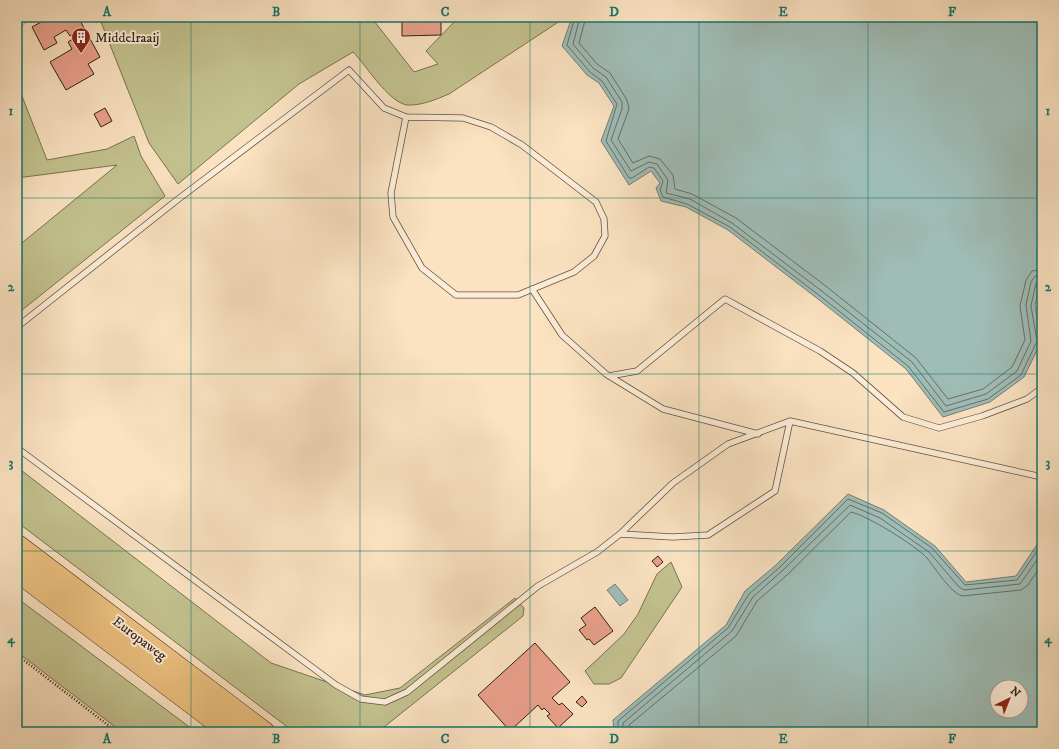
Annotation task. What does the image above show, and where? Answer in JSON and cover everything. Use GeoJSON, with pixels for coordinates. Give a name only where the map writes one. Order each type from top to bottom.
{"type":"FeatureCollection","features":[{"type":"Feature","properties":{"kind":"highway","name":"Europaweg"},"geometry":{"type":"LineString","coordinates":[[17,545],[264,732]]}},
{"type":"Feature","properties":{"kind":"highway","name":"Europaweg"},"geometry":{"type":"LineString","coordinates":[[17,571],[230,732]]}},
{"type":"Feature","properties":{"kind":"highway"},"geometry":{"type":"LineString","coordinates":[[17,584],[26,591],[57,601]]}},
{"type":"Feature","properties":{"kind":"street"},"geometry":{"type":"LineString","coordinates":[[17,22],[23,17]]}},
{"type":"Feature","properties":{"kind":"lane"},"geometry":{"type":"LineString","coordinates":[[17,327],[177,200],[349,70],[384,108],[406,117],[463,118],[490,127],[522,145],[596,202],[604,219],[605,236],[594,256],[574,272],[518,295],[456,295],[422,268],[393,217],[391,193],[406,117]]}},
{"type":"Feature","properties":{"kind":"lane"},"geometry":{"type":"LineString","coordinates":[[532,289],[562,335],[609,376],[663,409],[758,434]]}},
{"type":"Feature","properties":{"kind":"lane"},"geometry":{"type":"LineString","coordinates":[[609,376],[638,371],[725,299],[820,351],[853,373],[902,417],[939,428],[982,416],[1027,400],[1042,388]]}},
{"type":"Feature","properties":{"kind":"lane"},"geometry":{"type":"LineString","coordinates":[[620,534],[674,537],[708,535],[775,491],[790,421]]}},
{"type":"Feature","properties":{"kind":"lane"},"geometry":{"type":"LineString","coordinates":[[17,448],[336,685],[361,699],[385,702],[407,692],[538,586],[597,552],[620,534],[673,483],[728,444],[790,421],[1042,477]]}},
{"type":"Feature","properties":{"kind":"path"},"geometry":{"type":"LineString","coordinates":[[17,655],[117,732]]}},
{"type":"Feature","properties":{"kind":"shaded area"},"geometry":{"type":"Polygon","coordinates":[[[99,17],[371,17],[414,72],[438,64],[426,51],[459,17],[566,17],[449,94],[429,102],[412,105],[407,105],[392,97],[353,52],[299,84],[178,184],[149,143],[99,17]]]}},
{"type":"Feature","properties":{"kind":"shaded area"},"geometry":{"type":"Polygon","coordinates":[[[20,91],[47,160],[107,149],[134,136],[141,156],[165,196],[17,314],[17,247],[117,165],[17,178],[17,93],[20,91]]]}},
{"type":"Feature","properties":{"kind":"shaded area"},"geometry":{"type":"Polygon","coordinates":[[[17,467],[271,663],[365,695],[400,688],[515,598],[524,608],[523,616],[379,731],[380,732],[294,732],[17,522],[17,467]]]}},
{"type":"Feature","properties":{"kind":"shaded area"},"geometry":{"type":"Polygon","coordinates":[[[671,562],[682,587],[621,678],[609,684],[594,684],[585,671],[624,634],[638,614],[657,574],[671,562]]]}},
{"type":"Feature","properties":{"kind":"shaded area"},"geometry":{"type":"Polygon","coordinates":[[[17,598],[196,732],[122,732],[17,652],[17,598]]]}},
{"type":"Feature","properties":{"kind":"water"},"geometry":{"type":"Polygon","coordinates":[[[572,17],[1042,17],[1042,276],[1035,305],[1041,342],[1024,377],[990,402],[943,417],[906,369],[728,230],[686,207],[661,201],[656,188],[660,183],[651,171],[629,185],[601,141],[614,106],[599,83],[587,75],[562,46],[572,17]]]}},
{"type":"Feature","properties":{"kind":"water"},"geometry":{"type":"Polygon","coordinates":[[[848,494],[884,510],[935,546],[966,582],[1016,576],[1042,537],[1042,732],[614,732],[613,720],[726,625],[745,591],[776,565],[848,494]]]}},
{"type":"Feature","properties":{"kind":"water"},"geometry":{"type":"Polygon","coordinates":[[[615,584],[628,600],[620,606],[607,590],[615,584]]]}},
{"type":"Feature","properties":{"kind":"building","name":"Middelraaij"},"geometry":{"type":"Polygon","coordinates":[[[50,17],[78,17],[100,57],[88,64],[94,74],[66,90],[50,62],[72,49],[68,42],[76,37],[74,33],[70,36],[66,30],[54,37],[57,43],[44,50],[32,27],[50,17]]]}},
{"type":"Feature","properties":{"kind":"building"},"geometry":{"type":"Polygon","coordinates":[[[441,17],[441,35],[402,36],[402,18],[393,18],[441,17]]]}},
{"type":"Feature","properties":{"kind":"building"},"geometry":{"type":"Polygon","coordinates":[[[105,108],[112,121],[101,127],[94,114],[105,108]]]}},
{"type":"Feature","properties":{"kind":"building"},"geometry":{"type":"Polygon","coordinates":[[[658,556],[663,562],[657,567],[652,561],[658,556]]]}},
{"type":"Feature","properties":{"kind":"building"},"geometry":{"type":"Polygon","coordinates":[[[595,607],[613,631],[594,645],[589,639],[587,640],[579,630],[586,625],[581,618],[595,607]]]}},
{"type":"Feature","properties":{"kind":"building"},"geometry":{"type":"Polygon","coordinates":[[[535,643],[570,682],[552,698],[559,705],[562,703],[573,714],[558,728],[547,716],[550,714],[544,708],[542,710],[538,705],[510,731],[478,695],[535,643]]]}},
{"type":"Feature","properties":{"kind":"building"},"geometry":{"type":"Polygon","coordinates":[[[582,696],[587,702],[582,707],[576,702],[582,696]]]}},
{"type":"Feature","properties":{"kind":"place","name":"Middelraaij"},"geometry":{"type":"Point","coordinates":[81,54]}}]}
